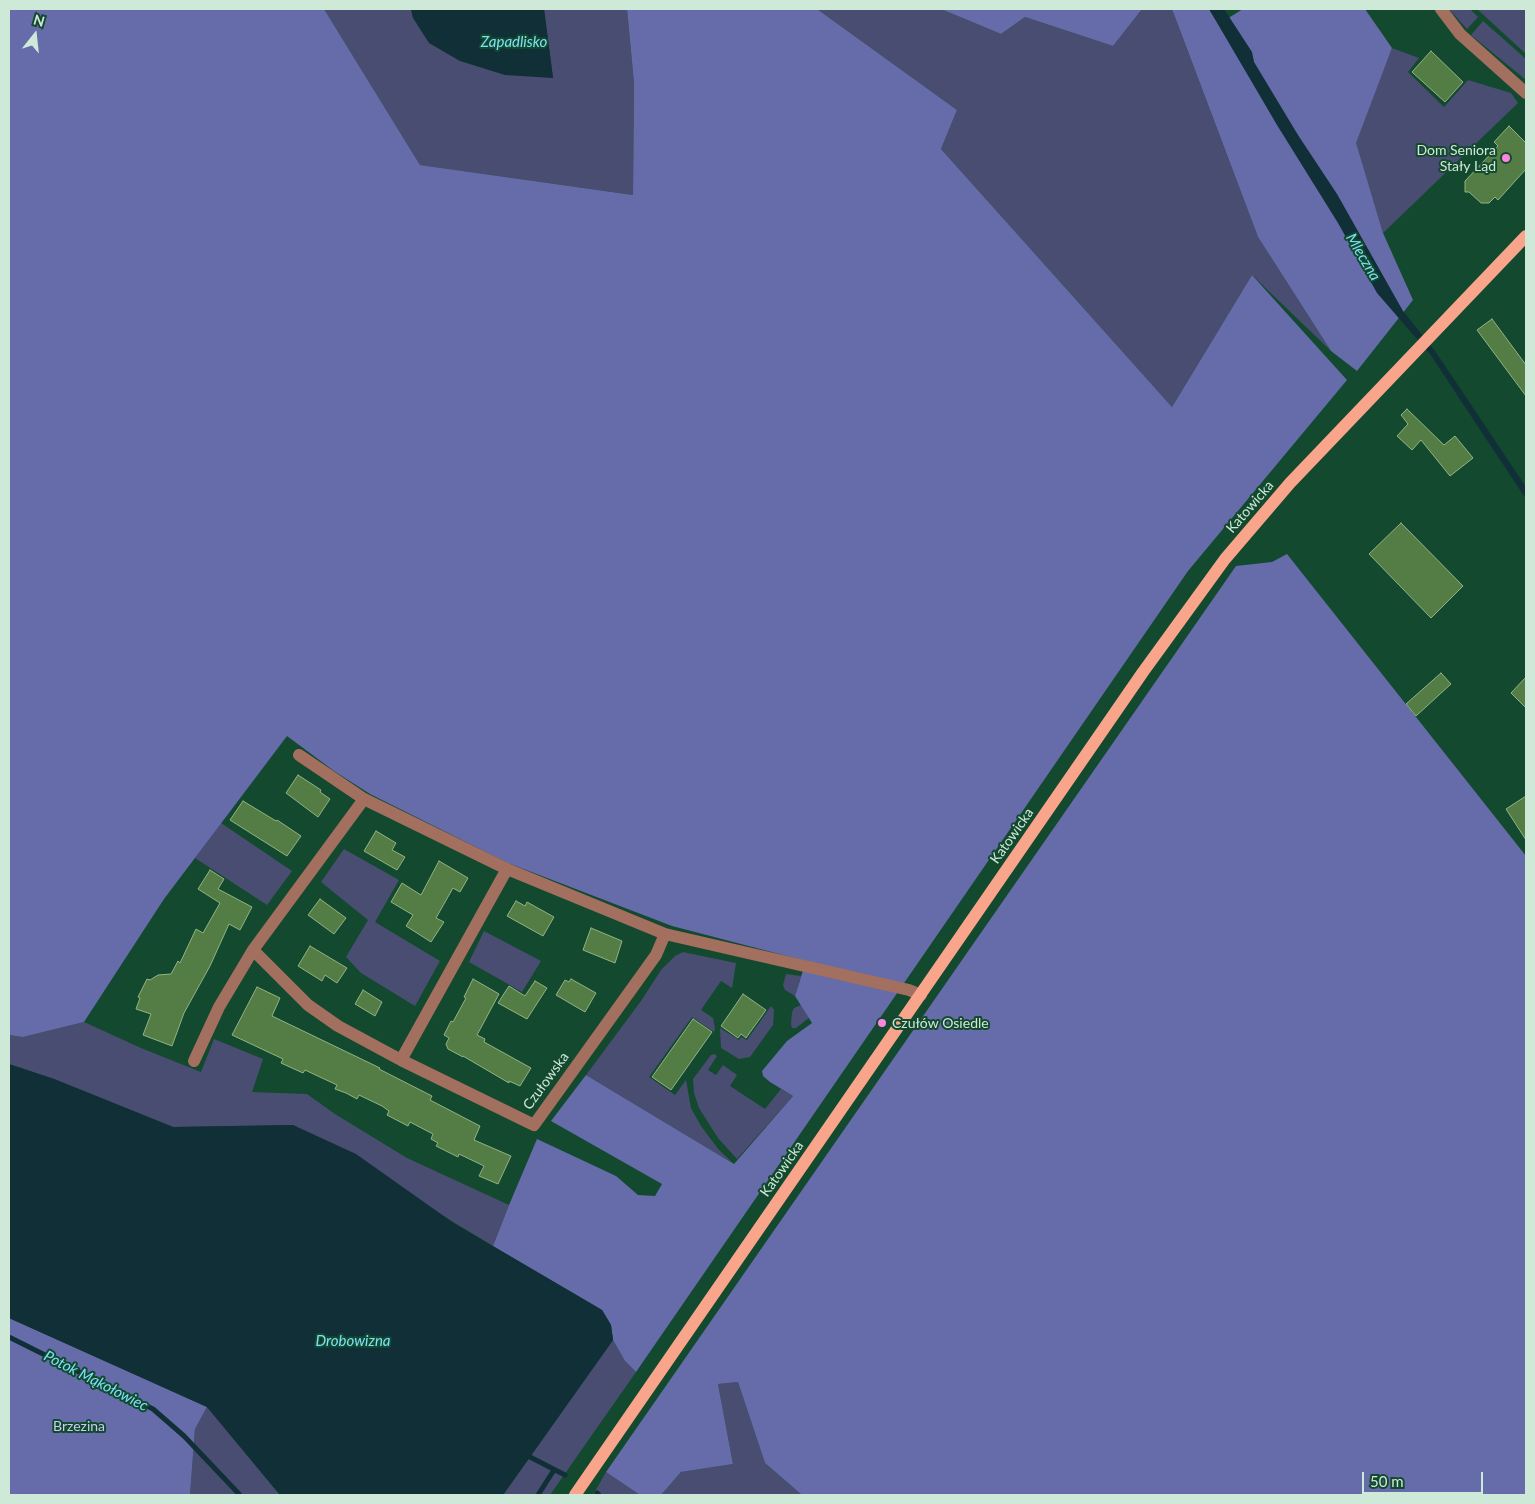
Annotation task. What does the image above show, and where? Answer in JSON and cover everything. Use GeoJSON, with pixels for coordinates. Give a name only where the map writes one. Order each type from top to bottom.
{"type":"FeatureCollection","features":[{"type":"Feature","properties":{"kind":"main road","name":"Katowicka"},"geometry":{"type":"LineString","coordinates":[[575,1495],[1143,672],[1225,559],[1290,483],[1526,236]]}},
{"type":"Feature","properties":{"kind":"street"},"geometry":{"type":"LineString","coordinates":[[1441,9],[1460,34],[1526,93]]}},
{"type":"Feature","properties":{"kind":"street"},"geometry":{"type":"LineString","coordinates":[[300,755],[364,799],[506,869],[665,934],[909,990],[921,995]]}},
{"type":"Feature","properties":{"kind":"street"},"geometry":{"type":"LineString","coordinates":[[194,1061],[219,1006],[253,950],[364,799]]}},
{"type":"Feature","properties":{"kind":"street"},"geometry":{"type":"LineString","coordinates":[[401,1060],[506,869]]}},
{"type":"Feature","properties":{"kind":"street","name":"Czułowska"},"geometry":{"type":"LineString","coordinates":[[253,950],[308,1005],[338,1026],[401,1060],[534,1124],[656,955],[665,934]]}},
{"type":"Feature","properties":{"kind":"shaded area"},"geometry":{"type":"Polygon","coordinates":[[[324,9],[411,9],[413,18],[553,78],[544,9],[627,9],[634,83],[633,195],[420,165],[324,9]]]}},
{"type":"Feature","properties":{"kind":"shaded area"},"geometry":{"type":"Polygon","coordinates":[[[817,9],[941,9],[1001,34],[1025,17],[1113,46],[1142,9],[1172,9],[1258,237],[1331,351],[1252,275],[1172,407],[941,149],[957,110],[817,9]]]}},
{"type":"Feature","properties":{"kind":"shaded area"},"geometry":{"type":"Polygon","coordinates":[[[1449,9],[1470,9],[1478,17],[1467,29],[1449,9]]]}},
{"type":"Feature","properties":{"kind":"shaded area"},"geometry":{"type":"Polygon","coordinates":[[[1477,9],[1526,9],[1526,54],[1477,9]]]}},
{"type":"Feature","properties":{"kind":"shaded area"},"geometry":{"type":"Polygon","coordinates":[[[1483,21],[1526,59],[1526,80],[1471,35],[1483,21]]]}},
{"type":"Feature","properties":{"kind":"shaded area"},"geometry":{"type":"Polygon","coordinates":[[[1392,48],[1419,58],[1408,72],[1444,107],[1468,80],[1511,93],[1518,103],[1383,233],[1355,143],[1392,48]]]}},
{"type":"Feature","properties":{"kind":"shaded area"},"geometry":{"type":"Polygon","coordinates":[[[221,823],[292,871],[267,905],[195,858],[221,823]]]}},
{"type":"Feature","properties":{"kind":"shaded area"},"geometry":{"type":"Polygon","coordinates":[[[344,849],[399,880],[375,922],[440,961],[415,1006],[361,973],[346,957],[368,920],[321,882],[344,849]]]}},
{"type":"Feature","properties":{"kind":"shaded area"},"geometry":{"type":"Polygon","coordinates":[[[484,931],[541,961],[522,992],[469,962],[484,931]]]}},
{"type":"Feature","properties":{"kind":"shaded area"},"geometry":{"type":"Polygon","coordinates":[[[683,952],[736,963],[732,988],[721,981],[701,1010],[713,1018],[714,1032],[692,1017],[649,1077],[675,1095],[686,1080],[691,1108],[701,1126],[719,1150],[734,1164],[586,1075],[641,1001],[661,970],[675,956],[683,952]]]}},
{"type":"Feature","properties":{"kind":"shaded area"},"geometry":{"type":"Polygon","coordinates":[[[786,974],[801,976],[795,996],[785,990],[783,985],[786,974]]]}},
{"type":"Feature","properties":{"kind":"shaded area"},"geometry":{"type":"Polygon","coordinates":[[[801,1005],[809,1018],[796,1028],[792,1028],[792,1012],[794,1008],[801,1005]]]}},
{"type":"Feature","properties":{"kind":"shaded area"},"geometry":{"type":"Polygon","coordinates":[[[771,1006],[774,1010],[773,1025],[750,1057],[739,1059],[721,1048],[720,1028],[739,1040],[741,1037],[747,1040],[771,1006]]]}},
{"type":"Feature","properties":{"kind":"shaded area"},"geometry":{"type":"Polygon","coordinates":[[[84,1022],[141,1048],[201,1072],[214,1039],[263,1059],[252,1092],[307,1094],[335,1114],[407,1158],[509,1205],[493,1246],[293,1125],[173,1127],[54,1079],[9,1064],[9,1035],[23,1037],[84,1022]]]}},
{"type":"Feature","properties":{"kind":"shaded area"},"geometry":{"type":"Polygon","coordinates":[[[711,1055],[717,1056],[708,1070],[716,1075],[723,1065],[737,1075],[730,1086],[765,1109],[781,1089],[793,1096],[737,1159],[718,1138],[699,1108],[694,1093],[693,1079],[711,1055]]]}},
{"type":"Feature","properties":{"kind":"shaded area"},"geometry":{"type":"Polygon","coordinates":[[[613,1340],[625,1361],[636,1372],[550,1495],[503,1495],[613,1340]]]}},
{"type":"Feature","properties":{"kind":"shaded area"},"geometry":{"type":"Polygon","coordinates":[[[738,1382],[765,1463],[802,1495],[661,1495],[681,1472],[733,1464],[718,1384],[738,1382]]]}},
{"type":"Feature","properties":{"kind":"shaded area"},"geometry":{"type":"Polygon","coordinates":[[[207,1407],[280,1495],[190,1495],[195,1429],[207,1407]]]}},
{"type":"Feature","properties":{"kind":"shaded area"},"geometry":{"type":"Polygon","coordinates":[[[606,1472],[640,1495],[593,1495],[606,1472]]]}},
{"type":"Feature","properties":{"kind":"green space"},"geometry":{"type":"Polygon","coordinates":[[[9,9],[324,9],[420,165],[633,195],[634,83],[627,9],[817,9],[957,110],[941,149],[1172,407],[1252,275],[1347,380],[1188,571],[636,1372],[625,1361],[613,1340],[611,1325],[602,1310],[493,1246],[509,1205],[537,1139],[616,1176],[638,1195],[655,1196],[662,1184],[551,1121],[586,1075],[734,1164],[793,1096],[770,1082],[763,1076],[762,1071],[787,1041],[812,1023],[795,996],[806,961],[672,926],[508,863],[370,794],[334,771],[287,736],[164,899],[84,1022],[23,1037],[9,1035],[9,9]]]}},
{"type":"Feature","properties":{"kind":"green space"},"geometry":{"type":"Polygon","coordinates":[[[941,9],[1142,9],[1113,46],[1025,17],[1001,34],[941,9]]]}},
{"type":"Feature","properties":{"kind":"green space"},"geometry":{"type":"Polygon","coordinates":[[[1172,9],[1209,9],[1223,32],[1230,17],[1243,9],[1365,9],[1392,48],[1356,143],[1383,233],[1413,300],[1357,371],[1331,351],[1258,237],[1172,9]]]}},
{"type":"Feature","properties":{"kind":"green space"},"geometry":{"type":"Polygon","coordinates":[[[1287,554],[1526,856],[1526,1495],[802,1495],[765,1463],[738,1382],[718,1384],[733,1464],[681,1472],[661,1495],[640,1495],[606,1472],[1236,566],[1272,562],[1287,554]]]}},
{"type":"Feature","properties":{"kind":"green space","name":"Brzezina"},"geometry":{"type":"Polygon","coordinates":[[[9,1318],[207,1407],[195,1429],[190,1495],[9,1495],[9,1318]]]}},
{"type":"Feature","properties":{"kind":"water","name":"Zapadlisko"},"geometry":{"type":"Polygon","coordinates":[[[411,9],[544,9],[553,78],[505,75],[460,61],[429,43],[413,18],[411,9]]]}},
{"type":"Feature","properties":{"kind":"water","name":"Mleczna"},"geometry":{"type":"Polygon","coordinates":[[[1209,9],[1224,9],[1252,52],[1254,62],[1298,135],[1337,194],[1403,311],[1435,351],[1526,487],[1526,499],[1430,354],[1377,293],[1338,223],[1277,125],[1209,9]]]}},
{"type":"Feature","properties":{"kind":"water","name":"Drobowizna"},"geometry":{"type":"Polygon","coordinates":[[[9,1064],[54,1079],[173,1127],[293,1125],[356,1154],[455,1224],[602,1310],[611,1325],[613,1340],[503,1495],[280,1495],[207,1407],[9,1318],[9,1064]]]}},
{"type":"Feature","properties":{"kind":"building"},"geometry":{"type":"Polygon","coordinates":[[[1431,51],[1463,82],[1445,102],[1412,72],[1431,51]]]}},
{"type":"Feature","properties":{"kind":"building","name":"Dom Seniora Stały Ląd"},"geometry":{"type":"Polygon","coordinates":[[[1509,126],[1526,143],[1526,169],[1498,200],[1495,197],[1489,203],[1481,203],[1469,192],[1465,192],[1465,181],[1498,146],[1494,142],[1509,126]]]}},
{"type":"Feature","properties":{"kind":"building"},"geometry":{"type":"Polygon","coordinates":[[[1492,319],[1526,365],[1526,396],[1477,330],[1492,319]]]}},
{"type":"Feature","properties":{"kind":"building"},"geometry":{"type":"Polygon","coordinates":[[[1407,409],[1444,445],[1455,436],[1473,458],[1450,476],[1421,440],[1412,450],[1397,436],[1408,424],[1401,415],[1407,409]]]}},
{"type":"Feature","properties":{"kind":"building"},"geometry":{"type":"Polygon","coordinates":[[[1401,523],[1463,586],[1431,618],[1369,554],[1401,523]]]}},
{"type":"Feature","properties":{"kind":"building"},"geometry":{"type":"Polygon","coordinates":[[[1441,673],[1451,684],[1416,716],[1406,704],[1441,673]]]}},
{"type":"Feature","properties":{"kind":"building"},"geometry":{"type":"Polygon","coordinates":[[[1526,677],[1526,708],[1511,693],[1526,677]]]}},
{"type":"Feature","properties":{"kind":"building"},"geometry":{"type":"Polygon","coordinates":[[[298,775],[321,790],[320,792],[330,799],[318,817],[286,793],[298,775]]]}},
{"type":"Feature","properties":{"kind":"building"},"geometry":{"type":"Polygon","coordinates":[[[1526,796],[1526,840],[1506,809],[1526,796]]]}},
{"type":"Feature","properties":{"kind":"building"},"geometry":{"type":"Polygon","coordinates":[[[243,801],[301,836],[287,856],[230,820],[243,801]]]}},
{"type":"Feature","properties":{"kind":"building"},"geometry":{"type":"Polygon","coordinates":[[[376,831],[396,843],[392,850],[405,857],[397,870],[364,851],[376,831]]]}},
{"type":"Feature","properties":{"kind":"building"},"geometry":{"type":"Polygon","coordinates":[[[439,861],[468,878],[460,892],[453,888],[436,918],[444,922],[431,942],[406,926],[413,915],[391,902],[402,883],[421,895],[439,861]]]}},
{"type":"Feature","properties":{"kind":"building"},"geometry":{"type":"Polygon","coordinates":[[[210,870],[224,879],[218,889],[252,907],[240,930],[229,924],[210,966],[184,1013],[172,1046],[143,1035],[151,1014],[136,1009],[140,998],[138,997],[147,979],[150,980],[158,975],[171,974],[178,961],[180,963],[196,929],[203,933],[220,903],[198,889],[210,870]]]}},
{"type":"Feature","properties":{"kind":"building"},"geometry":{"type":"Polygon","coordinates":[[[320,899],[346,918],[334,934],[308,915],[320,899]]]}},
{"type":"Feature","properties":{"kind":"building"},"geometry":{"type":"Polygon","coordinates":[[[516,901],[525,906],[527,902],[554,917],[543,936],[507,916],[516,901]]]}},
{"type":"Feature","properties":{"kind":"building"},"geometry":{"type":"Polygon","coordinates":[[[591,928],[622,941],[615,963],[583,950],[591,928]]]}},
{"type":"Feature","properties":{"kind":"building"},"geometry":{"type":"Polygon","coordinates":[[[310,946],[347,968],[337,983],[325,975],[322,981],[298,966],[310,946]]]}},
{"type":"Feature","properties":{"kind":"building"},"geometry":{"type":"Polygon","coordinates":[[[473,979],[499,994],[477,1035],[485,1039],[484,1042],[531,1068],[520,1086],[509,1081],[509,1083],[448,1049],[446,1044],[449,1038],[444,1035],[466,998],[464,997],[473,979]]]}},
{"type":"Feature","properties":{"kind":"building"},"geometry":{"type":"Polygon","coordinates":[[[571,979],[596,993],[585,1012],[556,995],[565,980],[569,982],[571,979]]]}},
{"type":"Feature","properties":{"kind":"building"},"geometry":{"type":"Polygon","coordinates":[[[535,981],[547,988],[527,1019],[498,1003],[509,986],[525,996],[535,981]]]}},
{"type":"Feature","properties":{"kind":"building"},"geometry":{"type":"Polygon","coordinates":[[[257,987],[280,998],[272,1016],[380,1068],[432,1096],[430,1100],[480,1126],[474,1140],[511,1156],[498,1184],[479,1176],[484,1166],[459,1154],[458,1157],[436,1146],[438,1143],[431,1139],[433,1134],[410,1122],[408,1126],[387,1115],[389,1111],[382,1106],[359,1095],[357,1099],[335,1089],[337,1085],[305,1070],[303,1073],[281,1063],[283,1059],[232,1035],[257,987]]]}},
{"type":"Feature","properties":{"kind":"building"},"geometry":{"type":"Polygon","coordinates":[[[363,990],[382,1002],[375,1016],[355,1004],[363,990]]]}},
{"type":"Feature","properties":{"kind":"building"},"geometry":{"type":"Polygon","coordinates":[[[743,994],[766,1010],[746,1038],[741,1034],[738,1038],[721,1026],[743,994]]]}},
{"type":"Feature","properties":{"kind":"building"},"geometry":{"type":"Polygon","coordinates":[[[693,1019],[712,1032],[671,1090],[652,1077],[693,1019]]]}},
{"type":"Feature","properties":{"kind":"waterway","name":"Potok Mąkołowiec"},"geometry":{"type":"LineString","coordinates":[[9,1337],[153,1409],[184,1436],[240,1495]]}},
{"type":"Feature","properties":{"kind":"waterway"},"geometry":{"type":"LineString","coordinates":[[530,1457],[565,1475]]}},
{"type":"Feature","properties":{"kind":"waterway","name":"Potok Mąkołowiec"},"geometry":{"type":"LineString","coordinates":[[538,1495],[554,1470]]}},
{"type":"Feature","properties":{"kind":"place","name":"Dom Seniora Stały Ląd"},"geometry":{"type":"Point","coordinates":[1506,158]}},
{"type":"Feature","properties":{"kind":"place","name":"Czułów Osiedle"},"geometry":{"type":"Point","coordinates":[882,1023]}}]}
